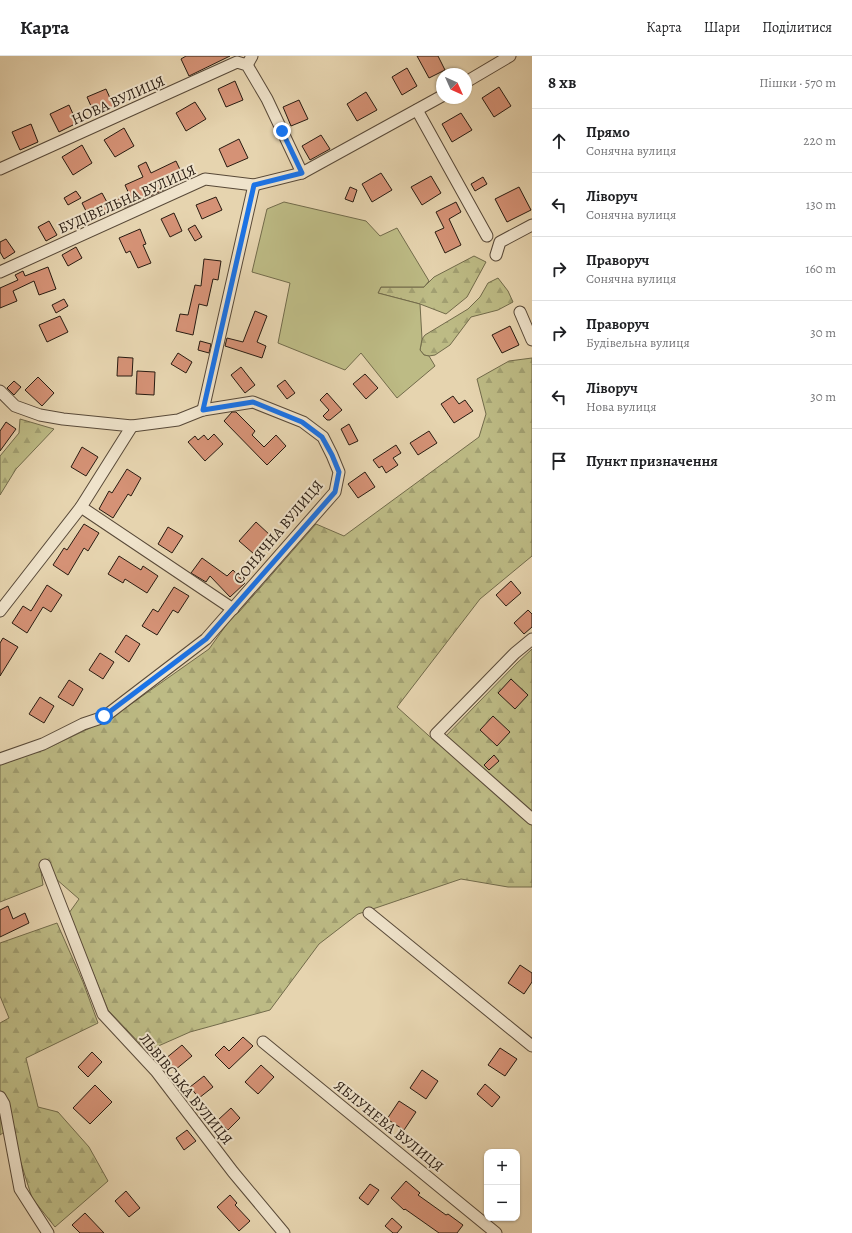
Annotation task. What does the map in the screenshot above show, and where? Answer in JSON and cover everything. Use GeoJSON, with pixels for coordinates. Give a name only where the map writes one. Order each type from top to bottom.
{"type":"FeatureCollection","features":[{"type":"Feature","properties":{"kind":"street"},"geometry":{"type":"LineString","coordinates":[[472,78],[510,56]]}},
{"type":"Feature","properties":{"kind":"street","name":"НОВА ВУЛИЦЯ"},"geometry":{"type":"LineString","coordinates":[[0,169],[237,62],[249,60],[302,173]]}},
{"type":"Feature","properties":{"kind":"street","name":"БУДІВЕЛЬНА ВУЛИЦЯ"},"geometry":{"type":"LineString","coordinates":[[0,272],[205,179],[254,185],[302,173],[436,99]]}},
{"type":"Feature","properties":{"kind":"street"},"geometry":{"type":"LineString","coordinates":[[417,110],[487,236]]}},
{"type":"Feature","properties":{"kind":"street"},"geometry":{"type":"LineString","coordinates":[[203,410],[254,185]]}},
{"type":"Feature","properties":{"kind":"street"},"geometry":{"type":"LineString","coordinates":[[496,255],[500,242],[532,225]]}},
{"type":"Feature","properties":{"kind":"street"},"geometry":{"type":"LineString","coordinates":[[520,312],[532,340]]}},
{"type":"Feature","properties":{"kind":"street","name":"СОНЯЧНА ВУЛИЦЯ"},"geometry":{"type":"LineString","coordinates":[[0,391],[16,406],[40,415],[132,426],[178,420],[203,410],[253,402],[302,422],[322,437],[339,472],[335,492],[206,639],[104,716],[83,724],[44,744],[0,759]]}},
{"type":"Feature","properties":{"kind":"street"},"geometry":{"type":"LineString","coordinates":[[0,611],[81,507],[132,426]]}},
{"type":"Feature","properties":{"kind":"street"},"geometry":{"type":"LineString","coordinates":[[81,507],[233,609]]}},
{"type":"Feature","properties":{"kind":"street"},"geometry":{"type":"LineString","coordinates":[[532,639],[515,653],[436,734],[532,819]]}},
{"type":"Feature","properties":{"kind":"street","name":"ЛЬВІВСЬКА ВУЛИЦЯ"},"geometry":{"type":"LineString","coordinates":[[45,865],[102,1014],[156,1071],[233,1172],[284,1233]]}},
{"type":"Feature","properties":{"kind":"street"},"geometry":{"type":"LineString","coordinates":[[369,913],[532,1046]]}},
{"type":"Feature","properties":{"kind":"street","name":"ЯБЛУНЕВА ВУЛИЦЯ"},"geometry":{"type":"LineString","coordinates":[[263,1042],[496,1233]]}},
{"type":"Feature","properties":{"kind":"street"},"geometry":{"type":"LineString","coordinates":[[0,1097],[4,1104],[20,1188],[48,1233]]}},
{"type":"Feature","properties":{"kind":"green space"},"geometry":{"type":"Polygon","coordinates":[[[284,202],[366,221],[380,236],[397,228],[429,281],[424,287],[381,287],[378,293],[420,304],[422,339],[420,350],[424,355],[429,356],[435,366],[397,398],[361,353],[345,370],[278,343],[290,283],[252,272],[267,209],[284,202]]]}},
{"type":"Feature","properties":{"kind":"green space"},"geometry":{"type":"Polygon","coordinates":[[[474,256],[486,262],[467,297],[446,314],[420,304],[378,293],[381,287],[424,287],[434,277],[474,256]]]}},
{"type":"Feature","properties":{"kind":"green space"},"geometry":{"type":"Polygon","coordinates":[[[498,278],[508,291],[513,302],[498,310],[471,317],[450,345],[435,355],[424,355],[420,350],[422,339],[425,335],[468,309],[480,297],[488,283],[498,278]]]}},
{"type":"Feature","properties":{"kind":"green space"},"geometry":{"type":"Polygon","coordinates":[[[532,358],[532,556],[480,599],[397,707],[438,744],[532,649],[532,887],[508,887],[461,879],[358,914],[319,944],[270,1010],[190,1032],[147,1051],[108,1010],[69,913],[79,899],[40,865],[43,885],[0,902],[0,765],[48,748],[111,718],[209,649],[232,617],[239,612],[316,524],[344,536],[479,437],[486,414],[477,379],[509,361],[532,358]]]}},
{"type":"Feature","properties":{"kind":"green space"},"geometry":{"type":"Polygon","coordinates":[[[20,419],[54,429],[16,469],[0,495],[0,456],[19,433],[20,419]]]}},
{"type":"Feature","properties":{"kind":"green space"},"geometry":{"type":"Polygon","coordinates":[[[57,923],[83,982],[98,1023],[26,1058],[38,1107],[58,1112],[89,1147],[108,1181],[55,1227],[32,1198],[10,1128],[0,1135],[0,1023],[9,1018],[0,996],[0,943],[57,923]]]}},
{"type":"Feature","properties":{"kind":"building"},"geometry":{"type":"Polygon","coordinates":[[[186,56],[230,56],[189,76],[181,59],[186,56]]]}},
{"type":"Feature","properties":{"kind":"building"},"geometry":{"type":"Polygon","coordinates":[[[417,56],[438,56],[444,68],[436,68],[436,74],[429,78],[417,56]]]}},
{"type":"Feature","properties":{"kind":"building"},"geometry":{"type":"Polygon","coordinates":[[[407,68],[417,86],[402,95],[392,77],[407,68]]]}},
{"type":"Feature","properties":{"kind":"building"},"geometry":{"type":"Polygon","coordinates":[[[235,81],[243,100],[226,107],[218,89],[235,81]]]}},
{"type":"Feature","properties":{"kind":"building"},"geometry":{"type":"Polygon","coordinates":[[[499,87],[511,106],[494,117],[482,98],[499,87]]]}},
{"type":"Feature","properties":{"kind":"building"},"geometry":{"type":"Polygon","coordinates":[[[106,89],[114,107],[95,115],[87,97],[106,89]]]}},
{"type":"Feature","properties":{"kind":"building"},"geometry":{"type":"Polygon","coordinates":[[[366,92],[377,110],[357,121],[347,104],[366,92]]]}},
{"type":"Feature","properties":{"kind":"building"},"geometry":{"type":"Polygon","coordinates":[[[299,100],[308,119],[291,126],[283,107],[299,100]]]}},
{"type":"Feature","properties":{"kind":"building"},"geometry":{"type":"Polygon","coordinates":[[[195,102],[206,119],[186,131],[176,113],[195,102]]]}},
{"type":"Feature","properties":{"kind":"building"},"geometry":{"type":"Polygon","coordinates":[[[69,105],[77,123],[59,132],[50,114],[69,105]]]}},
{"type":"Feature","properties":{"kind":"building"},"geometry":{"type":"Polygon","coordinates":[[[461,113],[472,130],[452,142],[442,124],[461,113]]]}},
{"type":"Feature","properties":{"kind":"building"},"geometry":{"type":"Polygon","coordinates":[[[31,124],[38,142],[20,150],[12,132],[31,124]]]}},
{"type":"Feature","properties":{"kind":"building"},"geometry":{"type":"Polygon","coordinates":[[[124,128],[134,146],[115,157],[104,140],[124,128]]]}},
{"type":"Feature","properties":{"kind":"building"},"geometry":{"type":"Polygon","coordinates":[[[321,135],[330,149],[310,160],[302,146],[321,135]]]}},
{"type":"Feature","properties":{"kind":"building"},"geometry":{"type":"Polygon","coordinates":[[[239,139],[248,158],[227,167],[219,149],[239,139]]]}},
{"type":"Feature","properties":{"kind":"building"},"geometry":{"type":"Polygon","coordinates":[[[82,145],[92,163],[73,175],[62,157],[82,145]]]}},
{"type":"Feature","properties":{"kind":"building"},"geometry":{"type":"Polygon","coordinates":[[[176,161],[185,180],[124,208],[122,206],[91,221],[82,203],[102,193],[108,204],[129,194],[125,185],[143,177],[138,166],[146,162],[151,173],[176,161]]]}},
{"type":"Feature","properties":{"kind":"building"},"geometry":{"type":"Polygon","coordinates":[[[381,173],[392,190],[372,202],[362,184],[381,173]]]}},
{"type":"Feature","properties":{"kind":"building"},"geometry":{"type":"Polygon","coordinates":[[[431,176],[441,193],[422,205],[411,187],[431,176]]]}},
{"type":"Feature","properties":{"kind":"building"},"geometry":{"type":"Polygon","coordinates":[[[483,177],[487,184],[475,191],[471,184],[483,177]]]}},
{"type":"Feature","properties":{"kind":"building"},"geometry":{"type":"Polygon","coordinates":[[[350,187],[357,190],[353,202],[345,199],[350,187]]]}},
{"type":"Feature","properties":{"kind":"building"},"geometry":{"type":"Polygon","coordinates":[[[519,187],[531,210],[507,222],[495,199],[519,187]]]}},
{"type":"Feature","properties":{"kind":"building"},"geometry":{"type":"Polygon","coordinates":[[[76,191],[81,198],[68,205],[64,198],[76,191]]]}},
{"type":"Feature","properties":{"kind":"building"},"geometry":{"type":"Polygon","coordinates":[[[216,197],[222,210],[202,219],[196,205],[216,197]]]}},
{"type":"Feature","properties":{"kind":"building"},"geometry":{"type":"Polygon","coordinates":[[[456,202],[461,212],[449,219],[461,245],[445,253],[435,232],[444,228],[436,212],[456,202]]]}},
{"type":"Feature","properties":{"kind":"building"},"geometry":{"type":"Polygon","coordinates":[[[174,213],[182,231],[170,237],[161,219],[174,213]]]}},
{"type":"Feature","properties":{"kind":"building"},"geometry":{"type":"Polygon","coordinates":[[[49,221],[57,235],[46,241],[38,227],[49,221]]]}},
{"type":"Feature","properties":{"kind":"building"},"geometry":{"type":"Polygon","coordinates":[[[195,225],[202,237],[195,241],[188,229],[195,225]]]}},
{"type":"Feature","properties":{"kind":"building"},"geometry":{"type":"Polygon","coordinates":[[[140,229],[146,244],[143,245],[151,263],[138,268],[130,251],[126,253],[119,238],[140,229]]]}},
{"type":"Feature","properties":{"kind":"building"},"geometry":{"type":"Polygon","coordinates":[[[6,239],[15,252],[4,259],[0,252],[0,242],[6,239]]]}},
{"type":"Feature","properties":{"kind":"building"},"geometry":{"type":"Polygon","coordinates":[[[76,247],[82,258],[68,266],[62,255],[76,247]]]}},
{"type":"Feature","properties":{"kind":"building"},"geometry":{"type":"Polygon","coordinates":[[[204,259],[221,261],[218,280],[213,279],[207,306],[199,304],[193,335],[176,331],[180,314],[188,315],[195,285],[201,286],[204,259]]]}},
{"type":"Feature","properties":{"kind":"building"},"geometry":{"type":"Polygon","coordinates":[[[48,267],[56,289],[39,295],[34,281],[13,291],[17,301],[0,308],[0,288],[18,280],[15,275],[23,271],[25,276],[48,267]]]}},
{"type":"Feature","properties":{"kind":"building"},"geometry":{"type":"Polygon","coordinates":[[[64,299],[68,306],[56,313],[52,305],[64,299]]]}},
{"type":"Feature","properties":{"kind":"building"},"geometry":{"type":"Polygon","coordinates":[[[255,311],[267,316],[257,342],[266,346],[262,358],[225,346],[227,338],[243,342],[255,311]]]}},
{"type":"Feature","properties":{"kind":"building"},"geometry":{"type":"Polygon","coordinates":[[[60,316],[68,332],[47,342],[39,325],[60,316]]]}},
{"type":"Feature","properties":{"kind":"building"},"geometry":{"type":"Polygon","coordinates":[[[510,326],[519,345],[502,353],[492,335],[510,326]]]}},
{"type":"Feature","properties":{"kind":"building"},"geometry":{"type":"Polygon","coordinates":[[[200,341],[211,344],[209,353],[198,350],[200,341]]]}},
{"type":"Feature","properties":{"kind":"building"},"geometry":{"type":"Polygon","coordinates":[[[178,353],[192,362],[186,373],[171,364],[178,353]]]}},
{"type":"Feature","properties":{"kind":"building"},"geometry":{"type":"Polygon","coordinates":[[[118,357],[133,358],[132,376],[117,376],[118,357]]]}},
{"type":"Feature","properties":{"kind":"building"},"geometry":{"type":"Polygon","coordinates":[[[241,367],[255,385],[245,393],[231,375],[241,367]]]}},
{"type":"Feature","properties":{"kind":"building"},"geometry":{"type":"Polygon","coordinates":[[[137,371],[155,372],[154,395],[136,394],[137,371]]]}},
{"type":"Feature","properties":{"kind":"building"},"geometry":{"type":"Polygon","coordinates":[[[365,374],[378,388],[366,399],[353,384],[365,374]]]}},
{"type":"Feature","properties":{"kind":"building"},"geometry":{"type":"Polygon","coordinates":[[[38,377],[54,393],[42,406],[25,390],[38,377]]]}},
{"type":"Feature","properties":{"kind":"building"},"geometry":{"type":"Polygon","coordinates":[[[285,380],[295,393],[287,399],[277,386],[285,380]]]}},
{"type":"Feature","properties":{"kind":"building"},"geometry":{"type":"Polygon","coordinates":[[[14,381],[21,387],[14,395],[7,388],[14,381]]]}},
{"type":"Feature","properties":{"kind":"building"},"geometry":{"type":"Polygon","coordinates":[[[327,393],[342,410],[330,420],[327,420],[323,416],[329,410],[320,400],[327,393]]]}},
{"type":"Feature","properties":{"kind":"building"},"geometry":{"type":"Polygon","coordinates":[[[453,396],[459,404],[465,400],[473,411],[454,423],[441,404],[453,396]]]}},
{"type":"Feature","properties":{"kind":"building"},"geometry":{"type":"Polygon","coordinates":[[[232,412],[236,412],[255,431],[252,435],[264,447],[276,435],[286,446],[267,465],[224,421],[232,412]]]}},
{"type":"Feature","properties":{"kind":"building"},"geometry":{"type":"Polygon","coordinates":[[[6,422],[16,429],[0,451],[0,431],[6,422]]]}},
{"type":"Feature","properties":{"kind":"building"},"geometry":{"type":"Polygon","coordinates":[[[349,424],[358,441],[349,445],[341,429],[349,424]]]}},
{"type":"Feature","properties":{"kind":"building"},"geometry":{"type":"Polygon","coordinates":[[[429,431],[437,443],[418,455],[410,443],[429,431]]]}},
{"type":"Feature","properties":{"kind":"building"},"geometry":{"type":"Polygon","coordinates":[[[214,434],[223,444],[205,461],[188,442],[195,436],[198,440],[204,435],[208,440],[214,434]]]}},
{"type":"Feature","properties":{"kind":"building"},"geometry":{"type":"Polygon","coordinates":[[[396,445],[401,453],[393,458],[398,465],[386,473],[382,466],[379,468],[373,460],[396,445]]]}},
{"type":"Feature","properties":{"kind":"building"},"geometry":{"type":"Polygon","coordinates":[[[82,447],[98,457],[86,476],[71,467],[82,447]]]}},
{"type":"Feature","properties":{"kind":"building"},"geometry":{"type":"Polygon","coordinates":[[[127,469],[141,478],[131,496],[128,494],[113,518],[99,509],[109,491],[112,493],[127,469]]]}},
{"type":"Feature","properties":{"kind":"building"},"geometry":{"type":"Polygon","coordinates":[[[365,472],[375,487],[358,498],[348,484],[365,472]]]}},
{"type":"Feature","properties":{"kind":"building"},"geometry":{"type":"Polygon","coordinates":[[[256,522],[271,536],[254,554],[239,541],[256,522]]]}},
{"type":"Feature","properties":{"kind":"building"},"geometry":{"type":"Polygon","coordinates":[[[84,524],[99,533],[88,551],[84,548],[68,575],[53,565],[64,548],[67,550],[84,524]]]}},
{"type":"Feature","properties":{"kind":"building"},"geometry":{"type":"Polygon","coordinates":[[[168,527],[183,536],[172,553],[158,544],[168,527]]]}},
{"type":"Feature","properties":{"kind":"building"},"geometry":{"type":"Polygon","coordinates":[[[119,556],[141,570],[143,566],[158,576],[147,593],[125,579],[123,583],[108,574],[119,556]]]}},
{"type":"Feature","properties":{"kind":"building"},"geometry":{"type":"Polygon","coordinates":[[[202,558],[227,576],[233,570],[245,583],[230,597],[210,576],[206,582],[191,573],[202,558]]]}},
{"type":"Feature","properties":{"kind":"building"},"geometry":{"type":"Polygon","coordinates":[[[511,581],[521,593],[506,606],[496,595],[511,581]]]}},
{"type":"Feature","properties":{"kind":"building"},"geometry":{"type":"Polygon","coordinates":[[[47,585],[62,595],[51,612],[43,607],[27,633],[12,623],[23,606],[31,611],[47,585]]]}},
{"type":"Feature","properties":{"kind":"building"},"geometry":{"type":"Polygon","coordinates":[[[174,587],[189,596],[178,613],[173,610],[157,635],[142,626],[153,609],[158,612],[174,587]]]}},
{"type":"Feature","properties":{"kind":"building"},"geometry":{"type":"Polygon","coordinates":[[[528,610],[532,614],[532,627],[524,634],[514,623],[528,610]]]}},
{"type":"Feature","properties":{"kind":"building"},"geometry":{"type":"Polygon","coordinates":[[[126,635],[140,644],[129,662],[115,652],[126,635]]]}},
{"type":"Feature","properties":{"kind":"building"},"geometry":{"type":"Polygon","coordinates":[[[3,638],[18,647],[0,676],[0,643],[3,638]]]}},
{"type":"Feature","properties":{"kind":"building"},"geometry":{"type":"Polygon","coordinates":[[[100,653],[114,662],[103,679],[89,670],[100,653]]]}},
{"type":"Feature","properties":{"kind":"building"},"geometry":{"type":"Polygon","coordinates":[[[511,679],[528,695],[515,709],[498,693],[511,679]]]}},
{"type":"Feature","properties":{"kind":"building"},"geometry":{"type":"Polygon","coordinates":[[[69,680],[83,689],[73,706],[58,697],[69,680]]]}},
{"type":"Feature","properties":{"kind":"building"},"geometry":{"type":"Polygon","coordinates":[[[40,697],[54,706],[44,723],[29,714],[40,697]]]}},
{"type":"Feature","properties":{"kind":"building"},"geometry":{"type":"Polygon","coordinates":[[[493,716],[510,732],[497,746],[480,730],[493,716]]]}},
{"type":"Feature","properties":{"kind":"building"},"geometry":{"type":"Polygon","coordinates":[[[494,755],[499,761],[489,770],[484,765],[494,755]]]}},
{"type":"Feature","properties":{"kind":"building"},"geometry":{"type":"Polygon","coordinates":[[[8,906],[13,919],[25,913],[29,923],[0,937],[0,910],[8,906]]]}},
{"type":"Feature","properties":{"kind":"building"},"geometry":{"type":"Polygon","coordinates":[[[520,965],[532,973],[532,982],[524,994],[508,983],[520,965]]]}},
{"type":"Feature","properties":{"kind":"building"},"geometry":{"type":"Polygon","coordinates":[[[243,1037],[253,1046],[229,1069],[215,1055],[224,1046],[229,1051],[243,1037]]]}},
{"type":"Feature","properties":{"kind":"building"},"geometry":{"type":"Polygon","coordinates":[[[182,1045],[192,1056],[175,1070],[165,1059],[182,1045]]]}},
{"type":"Feature","properties":{"kind":"building"},"geometry":{"type":"Polygon","coordinates":[[[500,1048],[517,1059],[505,1076],[488,1065],[500,1048]]]}},
{"type":"Feature","properties":{"kind":"building"},"geometry":{"type":"Polygon","coordinates":[[[92,1052],[102,1062],[88,1077],[78,1067],[92,1052]]]}},
{"type":"Feature","properties":{"kind":"building"},"geometry":{"type":"Polygon","coordinates":[[[261,1065],[274,1077],[258,1094],[245,1082],[261,1065]]]}},
{"type":"Feature","properties":{"kind":"building"},"geometry":{"type":"Polygon","coordinates":[[[422,1070],[438,1081],[426,1099],[410,1088],[422,1070]]]}},
{"type":"Feature","properties":{"kind":"building"},"geometry":{"type":"Polygon","coordinates":[[[204,1076],[213,1087],[199,1098],[190,1087],[204,1076]]]}},
{"type":"Feature","properties":{"kind":"building"},"geometry":{"type":"Polygon","coordinates":[[[485,1084],[500,1097],[492,1107],[477,1094],[485,1084]]]}},
{"type":"Feature","properties":{"kind":"building"},"geometry":{"type":"Polygon","coordinates":[[[95,1085],[112,1102],[90,1124],[73,1108],[95,1085]]]}},
{"type":"Feature","properties":{"kind":"building"},"geometry":{"type":"Polygon","coordinates":[[[399,1101],[416,1112],[404,1130],[387,1119],[399,1101]]]}},
{"type":"Feature","properties":{"kind":"building"},"geometry":{"type":"Polygon","coordinates":[[[231,1108],[240,1118],[228,1130],[218,1120],[231,1108]]]}},
{"type":"Feature","properties":{"kind":"building"},"geometry":{"type":"Polygon","coordinates":[[[187,1130],[196,1141],[184,1150],[176,1138],[187,1130]]]}},
{"type":"Feature","properties":{"kind":"building"},"geometry":{"type":"Polygon","coordinates":[[[406,1181],[420,1193],[418,1195],[463,1225],[457,1233],[439,1233],[405,1209],[404,1210],[391,1198],[406,1181]]]}},
{"type":"Feature","properties":{"kind":"building"},"geometry":{"type":"Polygon","coordinates":[[[370,1184],[379,1190],[368,1205],[359,1198],[370,1184]]]}},
{"type":"Feature","properties":{"kind":"building"},"geometry":{"type":"Polygon","coordinates":[[[126,1191],[140,1208],[129,1217],[115,1201],[126,1191]]]}},
{"type":"Feature","properties":{"kind":"building"},"geometry":{"type":"Polygon","coordinates":[[[230,1195],[237,1203],[235,1205],[250,1221],[239,1231],[217,1207],[230,1195]]]}},
{"type":"Feature","properties":{"kind":"building"},"geometry":{"type":"Polygon","coordinates":[[[85,1213],[104,1233],[80,1233],[72,1225],[85,1213]]]}},
{"type":"Feature","properties":{"kind":"building"},"geometry":{"type":"Polygon","coordinates":[[[392,1218],[402,1227],[397,1233],[393,1233],[385,1226],[392,1218]]]}},
{"type":"Feature","properties":{"kind":"route"},"geometry":{"type":"LineString","coordinates":[[104,716],[206,639],[335,492],[339,472],[332,455],[322,437],[302,422],[253,402],[203,410],[254,185],[302,173],[282,131]]}}]}
